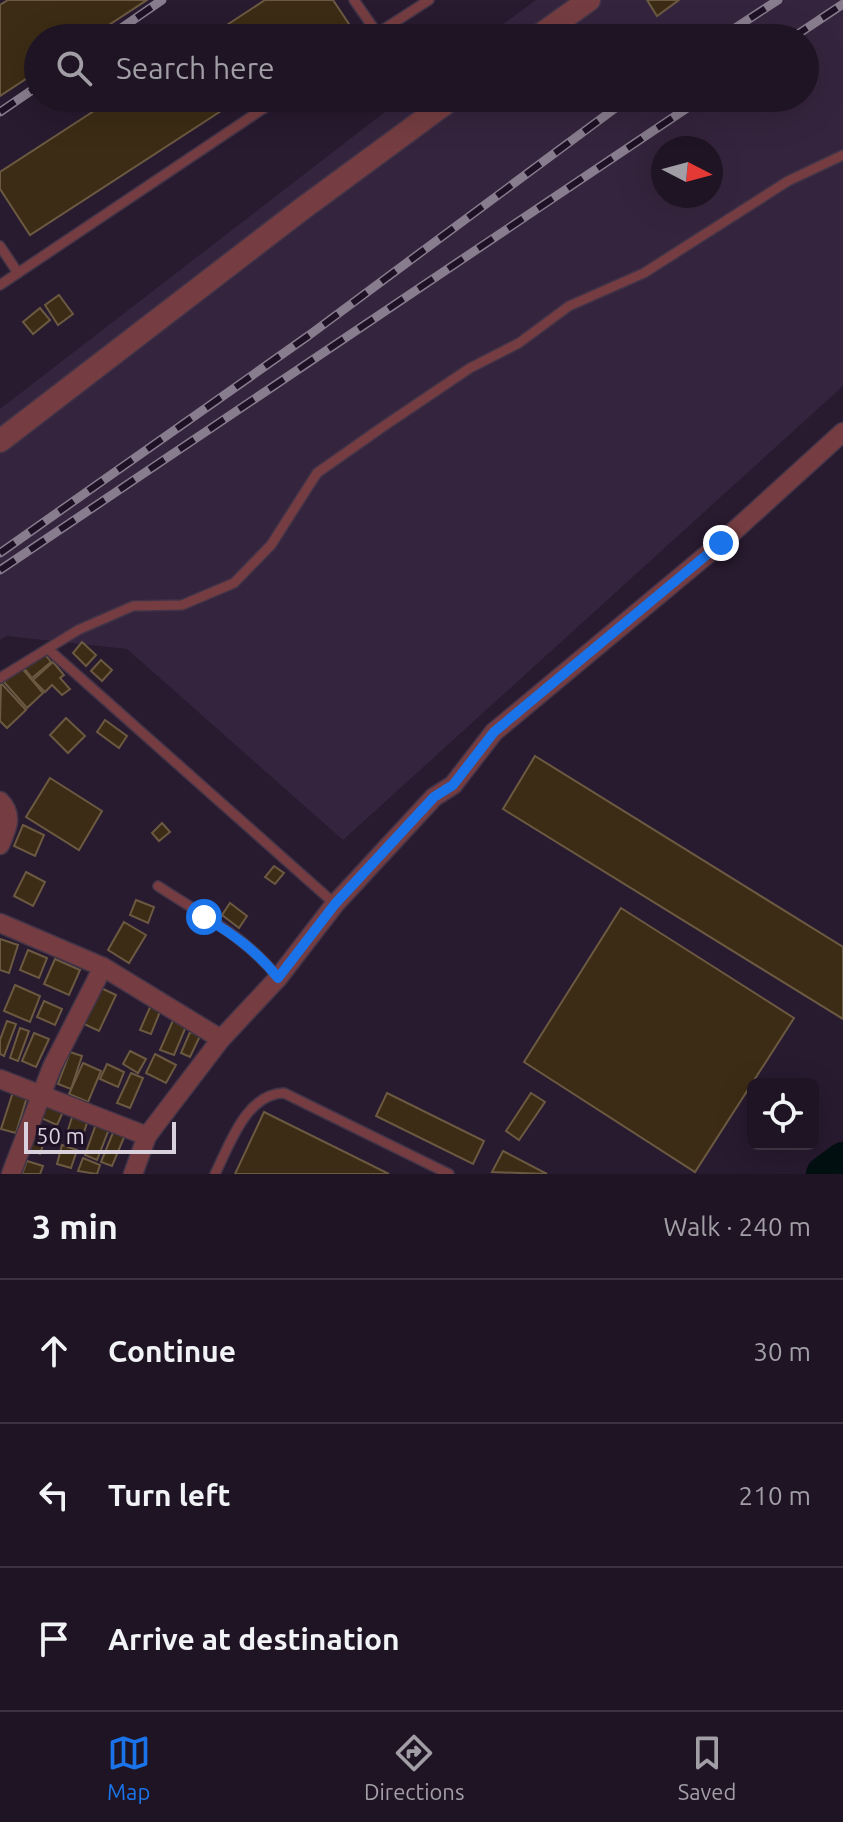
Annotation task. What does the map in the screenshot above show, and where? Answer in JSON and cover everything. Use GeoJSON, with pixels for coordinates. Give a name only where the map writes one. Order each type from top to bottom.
{"type":"FeatureCollection","features":[{"type":"Feature","properties":{"kind":"street"},"geometry":{"type":"LineString","coordinates":[[556,24],[589,0]]}},
{"type":"Feature","properties":{"kind":"street"},"geometry":{"type":"LineString","coordinates":[[0,441],[302,209],[434,112]]}},
{"type":"Feature","properties":{"kind":"street"},"geometry":{"type":"LineString","coordinates":[[133,1174],[147,1136],[221,1039],[278,978],[335,904],[434,797],[453,785],[494,732],[721,543],[843,432]]}},
{"type":"Feature","properties":{"kind":"street"},"geometry":{"type":"LineString","coordinates":[[0,801],[7,809],[9,819],[0,845]]}},
{"type":"Feature","properties":{"kind":"street"},"geometry":{"type":"LineString","coordinates":[[0,923],[103,967],[221,1039]]}},
{"type":"Feature","properties":{"kind":"street"},"geometry":{"type":"LineString","coordinates":[[11,1174],[40,1094],[103,967]]}},
{"type":"Feature","properties":{"kind":"street"},"geometry":{"type":"LineString","coordinates":[[0,1079],[147,1136]]}},
{"type":"Feature","properties":{"kind":"lane"},"geometry":{"type":"LineString","coordinates":[[354,0],[367,24]]}},
{"type":"Feature","properties":{"kind":"lane"},"geometry":{"type":"LineString","coordinates":[[392,24],[429,0]]}},
{"type":"Feature","properties":{"kind":"lane"},"geometry":{"type":"LineString","coordinates":[[0,285],[258,112]]}},
{"type":"Feature","properties":{"kind":"lane"},"geometry":{"type":"LineString","coordinates":[[0,678],[78,630],[133,606],[182,605],[234,583],[256,563],[317,473],[470,368],[519,343],[569,306],[644,273],[788,181],[843,155]]}},
{"type":"Feature","properties":{"kind":"lane"},"geometry":{"type":"LineString","coordinates":[[0,246],[18,273]]}},
{"type":"Feature","properties":{"kind":"lane"},"geometry":{"type":"LineString","coordinates":[[48,649],[335,904]]}},
{"type":"Feature","properties":{"kind":"lane"},"geometry":{"type":"LineString","coordinates":[[158,886],[239,938],[264,959],[278,978]]}},
{"type":"Feature","properties":{"kind":"lane"},"geometry":{"type":"LineString","coordinates":[[215,1174],[252,1107],[268,1093],[284,1093],[449,1174]]}},
{"type":"Feature","properties":{"kind":"shaded area"},"geometry":{"type":"Polygon","coordinates":[[[536,0],[843,0],[843,386],[343,840],[127,649],[7,636],[0,640],[0,409],[385,112],[819,112],[819,24],[503,24],[536,0]]]}},
{"type":"Feature","properties":{"kind":"building"},"geometry":{"type":"Polygon","coordinates":[[[8,0],[147,0],[110,24],[24,24],[24,80],[0,96],[0,5],[8,0]]]}},
{"type":"Feature","properties":{"kind":"building"},"geometry":{"type":"Polygon","coordinates":[[[265,0],[333,0],[349,24],[228,24],[265,0]]]}},
{"type":"Feature","properties":{"kind":"building"},"geometry":{"type":"Polygon","coordinates":[[[647,0],[679,0],[657,16],[647,0]]]}},
{"type":"Feature","properties":{"kind":"building"},"geometry":{"type":"Polygon","coordinates":[[[92,112],[219,112],[30,235],[0,189],[0,172],[92,112]]]}},
{"type":"Feature","properties":{"kind":"building"},"geometry":{"type":"Polygon","coordinates":[[[59,295],[73,314],[58,325],[45,305],[59,295]]]}},
{"type":"Feature","properties":{"kind":"building"},"geometry":{"type":"Polygon","coordinates":[[[40,308],[50,320],[33,334],[23,322],[40,308]]]}},
{"type":"Feature","properties":{"kind":"building"},"geometry":{"type":"Polygon","coordinates":[[[82,642],[96,655],[86,666],[73,653],[82,642]]]}},
{"type":"Feature","properties":{"kind":"building"},"geometry":{"type":"Polygon","coordinates":[[[43,652],[51,662],[32,678],[24,668],[43,652]]]}},
{"type":"Feature","properties":{"kind":"building"},"geometry":{"type":"Polygon","coordinates":[[[101,660],[112,670],[102,681],[91,671],[101,660]]]}},
{"type":"Feature","properties":{"kind":"building"},"geometry":{"type":"Polygon","coordinates":[[[53,662],[64,675],[60,678],[70,689],[62,695],[52,685],[45,692],[33,680],[53,662]]]}},
{"type":"Feature","properties":{"kind":"building"},"geometry":{"type":"Polygon","coordinates":[[[21,667],[43,693],[27,708],[4,682],[21,667]]]}},
{"type":"Feature","properties":{"kind":"building"},"geometry":{"type":"Polygon","coordinates":[[[1,683],[26,710],[7,728],[0,721],[1,683]]]}},
{"type":"Feature","properties":{"kind":"building"},"geometry":{"type":"Polygon","coordinates":[[[66,718],[85,736],[68,753],[50,735],[66,718]]]}},
{"type":"Feature","properties":{"kind":"building"},"geometry":{"type":"Polygon","coordinates":[[[105,720],[127,736],[119,748],[97,732],[105,720]]]}},
{"type":"Feature","properties":{"kind":"building"},"geometry":{"type":"Polygon","coordinates":[[[535,756],[843,947],[843,1019],[503,809],[535,756]]]}},
{"type":"Feature","properties":{"kind":"building"},"geometry":{"type":"Polygon","coordinates":[[[50,778],[102,811],[79,850],[26,817],[50,778]]]}},
{"type":"Feature","properties":{"kind":"building"},"geometry":{"type":"Polygon","coordinates":[[[162,823],[170,832],[159,841],[152,833],[162,823]]]}},
{"type":"Feature","properties":{"kind":"building"},"geometry":{"type":"Polygon","coordinates":[[[23,825],[44,835],[35,856],[14,846],[23,825]]]}},
{"type":"Feature","properties":{"kind":"building"},"geometry":{"type":"Polygon","coordinates":[[[274,866],[284,873],[275,884],[265,877],[274,866]]]}},
{"type":"Feature","properties":{"kind":"building"},"geometry":{"type":"Polygon","coordinates":[[[26,872],[45,882],[33,906],[14,896],[26,872]]]}},
{"type":"Feature","properties":{"kind":"building"},"geometry":{"type":"Polygon","coordinates":[[[136,900],[154,907],[148,923],[130,915],[136,900]]]}},
{"type":"Feature","properties":{"kind":"building"},"geometry":{"type":"Polygon","coordinates":[[[230,903],[247,916],[239,928],[222,915],[230,903]]]}},
{"type":"Feature","properties":{"kind":"building"},"geometry":{"type":"Polygon","coordinates":[[[621,908],[794,1018],[755,1078],[747,1078],[747,1091],[695,1172],[524,1062],[621,908]]]}},
{"type":"Feature","properties":{"kind":"building"},"geometry":{"type":"Polygon","coordinates":[[[124,922],[146,935],[129,963],[108,950],[124,922]]]}},
{"type":"Feature","properties":{"kind":"building"},"geometry":{"type":"Polygon","coordinates":[[[0,939],[18,945],[9,973],[0,970],[0,939]]]}},
{"type":"Feature","properties":{"kind":"building"},"geometry":{"type":"Polygon","coordinates":[[[28,950],[47,958],[39,978],[20,970],[28,950]]]}},
{"type":"Feature","properties":{"kind":"building"},"geometry":{"type":"Polygon","coordinates":[[[55,959],[80,970],[69,995],[44,984],[55,959]]]}},
{"type":"Feature","properties":{"kind":"building"},"geometry":{"type":"Polygon","coordinates":[[[15,985],[40,996],[30,1022],[4,1011],[15,985]]]}},
{"type":"Feature","properties":{"kind":"building"},"geometry":{"type":"Polygon","coordinates":[[[101,988],[116,995],[99,1031],[84,1024],[101,988]]]}},
{"type":"Feature","properties":{"kind":"building"},"geometry":{"type":"Polygon","coordinates":[[[44,1001],[62,1009],[55,1025],[37,1017],[44,1001]]]}},
{"type":"Feature","properties":{"kind":"building"},"geometry":{"type":"Polygon","coordinates":[[[151,1005],[161,1009],[151,1034],[140,1030],[151,1005]]]}},
{"type":"Feature","properties":{"kind":"building"},"geometry":{"type":"Polygon","coordinates":[[[174,1018],[187,1024],[174,1055],[160,1050],[174,1018]]]}},
{"type":"Feature","properties":{"kind":"building"},"geometry":{"type":"Polygon","coordinates":[[[7,1021],[16,1024],[4,1056],[0,1054],[0,1040],[7,1021]]]}},
{"type":"Feature","properties":{"kind":"building"},"geometry":{"type":"Polygon","coordinates":[[[20,1028],[29,1031],[18,1061],[10,1058],[20,1028]]]}},
{"type":"Feature","properties":{"kind":"building"},"geometry":{"type":"Polygon","coordinates":[[[190,1032],[200,1036],[190,1057],[181,1053],[190,1032]]]}},
{"type":"Feature","properties":{"kind":"building"},"geometry":{"type":"Polygon","coordinates":[[[34,1033],[49,1039],[36,1067],[22,1061],[34,1033]]]}},
{"type":"Feature","properties":{"kind":"building"},"geometry":{"type":"Polygon","coordinates":[[[130,1051],[146,1059],[138,1073],[123,1064],[130,1051]]]}},
{"type":"Feature","properties":{"kind":"building"},"geometry":{"type":"Polygon","coordinates":[[[70,1052],[82,1056],[71,1089],[58,1084],[70,1052]]]}},
{"type":"Feature","properties":{"kind":"building"},"geometry":{"type":"Polygon","coordinates":[[[155,1054],[176,1065],[166,1083],[146,1073],[155,1054]]]}},
{"type":"Feature","properties":{"kind":"building"},"geometry":{"type":"Polygon","coordinates":[[[83,1063],[101,1071],[88,1102],[69,1094],[83,1063]]]}},
{"type":"Feature","properties":{"kind":"building"},"geometry":{"type":"Polygon","coordinates":[[[107,1064],[124,1072],[118,1087],[100,1079],[107,1064]]]}},
{"type":"Feature","properties":{"kind":"building"},"geometry":{"type":"Polygon","coordinates":[[[131,1073],[143,1078],[130,1108],[117,1103],[131,1073]]]}},
{"type":"Feature","properties":{"kind":"building"},"geometry":{"type":"Polygon","coordinates":[[[13,1092],[27,1097],[16,1133],[1,1129],[13,1092]]]}},
{"type":"Feature","properties":{"kind":"building"},"geometry":{"type":"Polygon","coordinates":[[[387,1093],[484,1141],[473,1164],[376,1116],[387,1093]]]}},
{"type":"Feature","properties":{"kind":"building"},"geometry":{"type":"Polygon","coordinates":[[[531,1093],[545,1102],[519,1140],[506,1131],[531,1093]]]}},
{"type":"Feature","properties":{"kind":"building"},"geometry":{"type":"Polygon","coordinates":[[[47,1105],[63,1112],[57,1125],[41,1118],[47,1105]]]}},
{"type":"Feature","properties":{"kind":"building"},"geometry":{"type":"Polygon","coordinates":[[[264,1112],[389,1174],[235,1174],[264,1112]]]}},
{"type":"Feature","properties":{"kind":"building"},"geometry":{"type":"Polygon","coordinates":[[[73,1114],[88,1120],[81,1141],[66,1136],[73,1114]]]}},
{"type":"Feature","properties":{"kind":"building"},"geometry":{"type":"Polygon","coordinates":[[[96,1124],[109,1129],[97,1160],[85,1155],[96,1124]]]}},
{"type":"Feature","properties":{"kind":"building"},"geometry":{"type":"Polygon","coordinates":[[[114,1130],[125,1135],[112,1166],[101,1162],[114,1130]]]}},
{"type":"Feature","properties":{"kind":"building"},"geometry":{"type":"Polygon","coordinates":[[[32,1135],[45,1139],[40,1154],[27,1149],[32,1135]]]}},
{"type":"Feature","properties":{"kind":"building"},"geometry":{"type":"Polygon","coordinates":[[[62,1145],[77,1150],[71,1168],[57,1164],[62,1145]]]}},
{"type":"Feature","properties":{"kind":"building"},"geometry":{"type":"Polygon","coordinates":[[[503,1151],[547,1174],[492,1172],[503,1151]]]}},
{"type":"Feature","properties":{"kind":"building"},"geometry":{"type":"Polygon","coordinates":[[[83,1158],[100,1165],[97,1174],[78,1171],[83,1158]]]}},
{"type":"Feature","properties":{"kind":"building"},"geometry":{"type":"Polygon","coordinates":[[[27,1161],[43,1166],[40,1174],[22,1174],[27,1161]]]}},
{"type":"Feature","properties":{"kind":"waterway"},"geometry":{"type":"LineString","coordinates":[[824,1174],[843,1160]]}},
{"type":"Feature","properties":{"kind":"railway"},"geometry":{"type":"LineString","coordinates":[[127,24],[162,0]]}},
{"type":"Feature","properties":{"kind":"railway"},"geometry":{"type":"LineString","coordinates":[[741,24],[778,0]]}},
{"type":"Feature","properties":{"kind":"railway"},"geometry":{"type":"LineString","coordinates":[[813,24],[843,4]]}},
{"type":"Feature","properties":{"kind":"railway"},"geometry":{"type":"LineString","coordinates":[[0,112],[24,96]]}},
{"type":"Feature","properties":{"kind":"railway"},"geometry":{"type":"LineString","coordinates":[[0,553],[308,336],[610,112]]}},
{"type":"Feature","properties":{"kind":"railway"},"geometry":{"type":"LineString","coordinates":[[0,570],[681,112]]}},
{"type":"Feature","properties":{"kind":"route"},"geometry":{"type":"LineString","coordinates":[[204,917],[239,938],[264,959],[278,978],[335,904],[434,797],[453,785],[468,761],[494,732],[721,543]]}}]}
